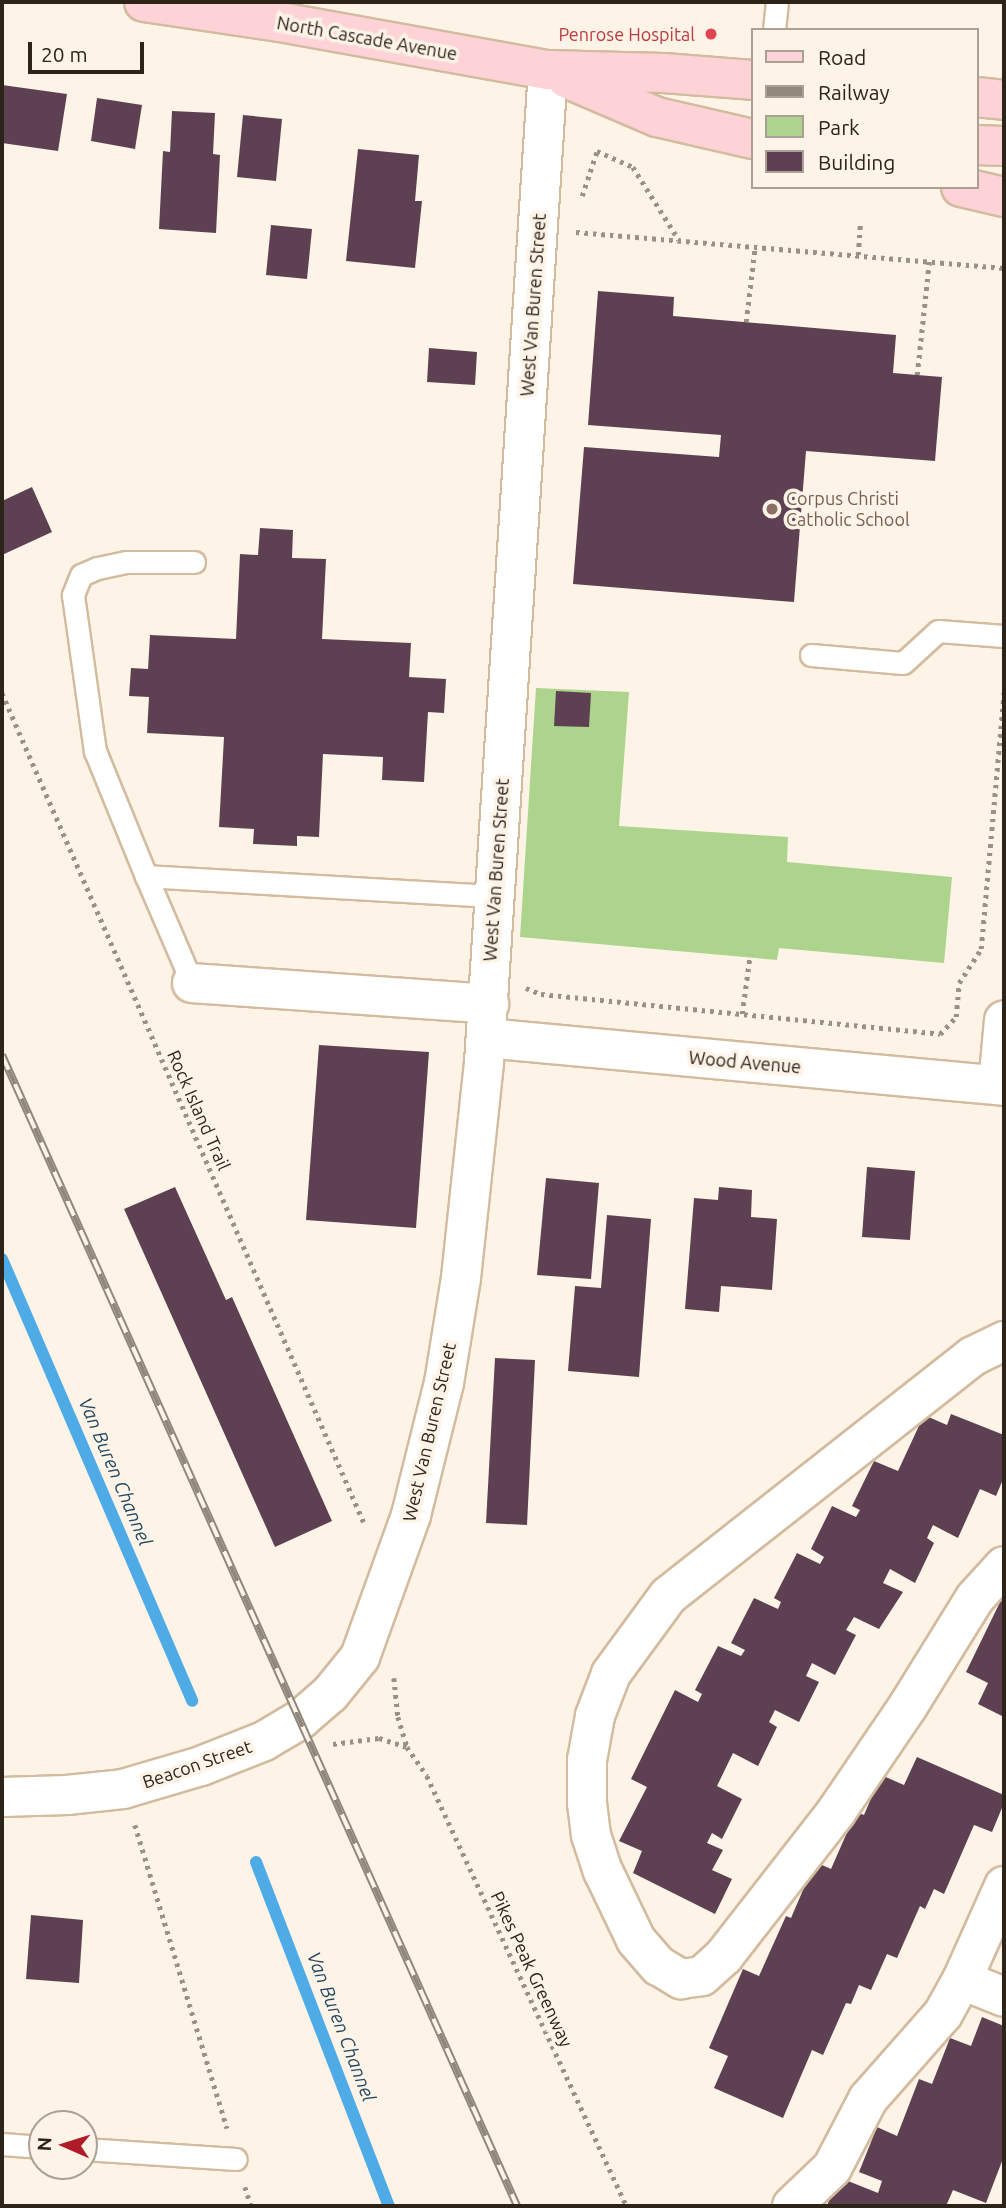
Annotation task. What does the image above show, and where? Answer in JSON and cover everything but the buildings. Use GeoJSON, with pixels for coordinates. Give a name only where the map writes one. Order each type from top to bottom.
{"type":"FeatureCollection","features":[{"type":"Feature","properties":{"kind":"main road","name":"North Cascade Avenue"},"geometry":{"type":"LineString","coordinates":[[144,2],[281,12],[548,70],[664,73],[750,80]]}},
{"type":"Feature","properties":{"kind":"main road","name":"North Cascade Avenue"},"geometry":{"type":"LineString","coordinates":[[548,70],[657,117],[750,139]]}},
{"type":"Feature","properties":{"kind":"main road"},"geometry":{"type":"LineString","coordinates":[[978,97],[1004,100]]}},
{"type":"Feature","properties":{"kind":"main road"},"geometry":{"type":"LineString","coordinates":[[978,145],[1004,146]]}},
{"type":"Feature","properties":{"kind":"main road"},"geometry":{"type":"LineString","coordinates":[[970,189],[1004,197]]}},
{"type":"Feature","properties":{"kind":"street","name":"West Van Buren Street"},"geometry":{"type":"LineString","coordinates":[[377,1663],[444,1383],[461,1279],[488,1005],[548,70]]}},
{"type":"Feature","properties":{"kind":"street","name":"Wood Avenue"},"geometry":{"type":"LineString","coordinates":[[192,983],[488,1005],[1001,1086]]}},
{"type":"Feature","properties":{"kind":"street"},"geometry":{"type":"LineString","coordinates":[[1001,1086],[1004,1020]]}},
{"type":"Feature","properties":{"kind":"street"},"geometry":{"type":"LineString","coordinates":[[1004,1341],[973,1356],[668,1595],[611,1674],[595,1716],[587,1760],[586,1803],[591,1835],[603,1871],[636,1941],[659,1966],[681,1979],[702,1976],[724,1956],[836,1812],[908,1706],[975,1598],[1004,1566]]}},
{"type":"Feature","properties":{"kind":"street","name":"Beacon Street"},"geometry":{"type":"LineString","coordinates":[[2,1797],[66,1796],[123,1789],[214,1761],[264,1741],[301,1719],[330,1694],[377,1663]]}},
{"type":"Feature","properties":{"kind":"street"},"geometry":{"type":"LineString","coordinates":[[792,2206],[832,2168],[868,2099],[943,2014],[962,1980],[1004,1886]]}},
{"type":"Feature","properties":{"kind":"street"},"geometry":{"type":"LineString","coordinates":[[962,1980],[1004,1997]]}},
{"type":"Feature","properties":{"kind":"lane"},"geometry":{"type":"LineString","coordinates":[[774,28],[777,2]]}},
{"type":"Feature","properties":{"kind":"lane"},"geometry":{"type":"LineString","coordinates":[[192,983],[95,751],[73,595],[81,575],[97,568],[126,562],[194,562]]}},
{"type":"Feature","properties":{"kind":"lane"},"geometry":{"type":"LineString","coordinates":[[811,655],[903,663],[937,631],[1004,636]]}},
{"type":"Feature","properties":{"kind":"lane"},"geometry":{"type":"LineString","coordinates":[[146,876],[494,896]]}},
{"type":"Feature","properties":{"kind":"lane"},"geometry":{"type":"LineString","coordinates":[[2,2144],[28,2146]]}},
{"type":"Feature","properties":{"kind":"lane"},"geometry":{"type":"LineString","coordinates":[[98,2150],[236,2159]]}},
{"type":"Feature","properties":{"kind":"path"},"geometry":{"type":"LineString","coordinates":[[577,208],[597,151],[634,167],[679,240]]}},
{"type":"Feature","properties":{"kind":"path"},"geometry":{"type":"LineString","coordinates":[[858,255],[860,223]]}},
{"type":"Feature","properties":{"kind":"path"},"geometry":{"type":"LineString","coordinates":[[569,231],[1004,268]]}},
{"type":"Feature","properties":{"kind":"path"},"geometry":{"type":"LineString","coordinates":[[746,322],[755,247]]}},
{"type":"Feature","properties":{"kind":"path"},"geometry":{"type":"LineString","coordinates":[[917,375],[929,261]]}},
{"type":"Feature","properties":{"kind":"path"},"geometry":{"type":"LineString","coordinates":[[488,1005],[541,994],[940,1034],[956,1017],[959,983],[981,950],[1004,689]]}},
{"type":"Feature","properties":{"kind":"path","name":"Rock Island Trail"},"geometry":{"type":"LineString","coordinates":[[2,692],[367,1530]]}},
{"type":"Feature","properties":{"kind":"path"},"geometry":{"type":"LineString","coordinates":[[742,1014],[750,955]]}},
{"type":"Feature","properties":{"kind":"path","name":"Pikes Peak Greenway"},"geometry":{"type":"LineString","coordinates":[[377,1663],[407,1747],[427,1776],[626,2206]]}},
{"type":"Feature","properties":{"kind":"path"},"geometry":{"type":"LineString","coordinates":[[138,1837],[251,2206]]}},
{"type":"Feature","properties":{"kind":"green space"},"geometry":{"type":"Polygon","coordinates":[[[536,688],[629,692],[619,826],[788,837],[787,862],[952,877],[944,963],[779,948],[777,960],[520,937],[536,688]]]}},
{"type":"Feature","properties":{"kind":"waterway","name":"Van Buren Channel"},"geometry":{"type":"LineString","coordinates":[[2,1259],[192,1701]]}},
{"type":"Feature","properties":{"kind":"waterway","name":"Van Buren Channel"},"geometry":{"type":"LineString","coordinates":[[256,1862],[389,2206]]}},
{"type":"Feature","properties":{"kind":"railway"},"geometry":{"type":"LineString","coordinates":[[2,1055],[517,2206]]}},
{"type":"Feature","properties":{"kind":"place","name":"Penrose Hospital"},"geometry":{"type":"Point","coordinates":[711,34]}},
{"type":"Feature","properties":{"kind":"place","name":"Corpus Christi Catholic School"},"geometry":{"type":"Point","coordinates":[772,509]}}]}
